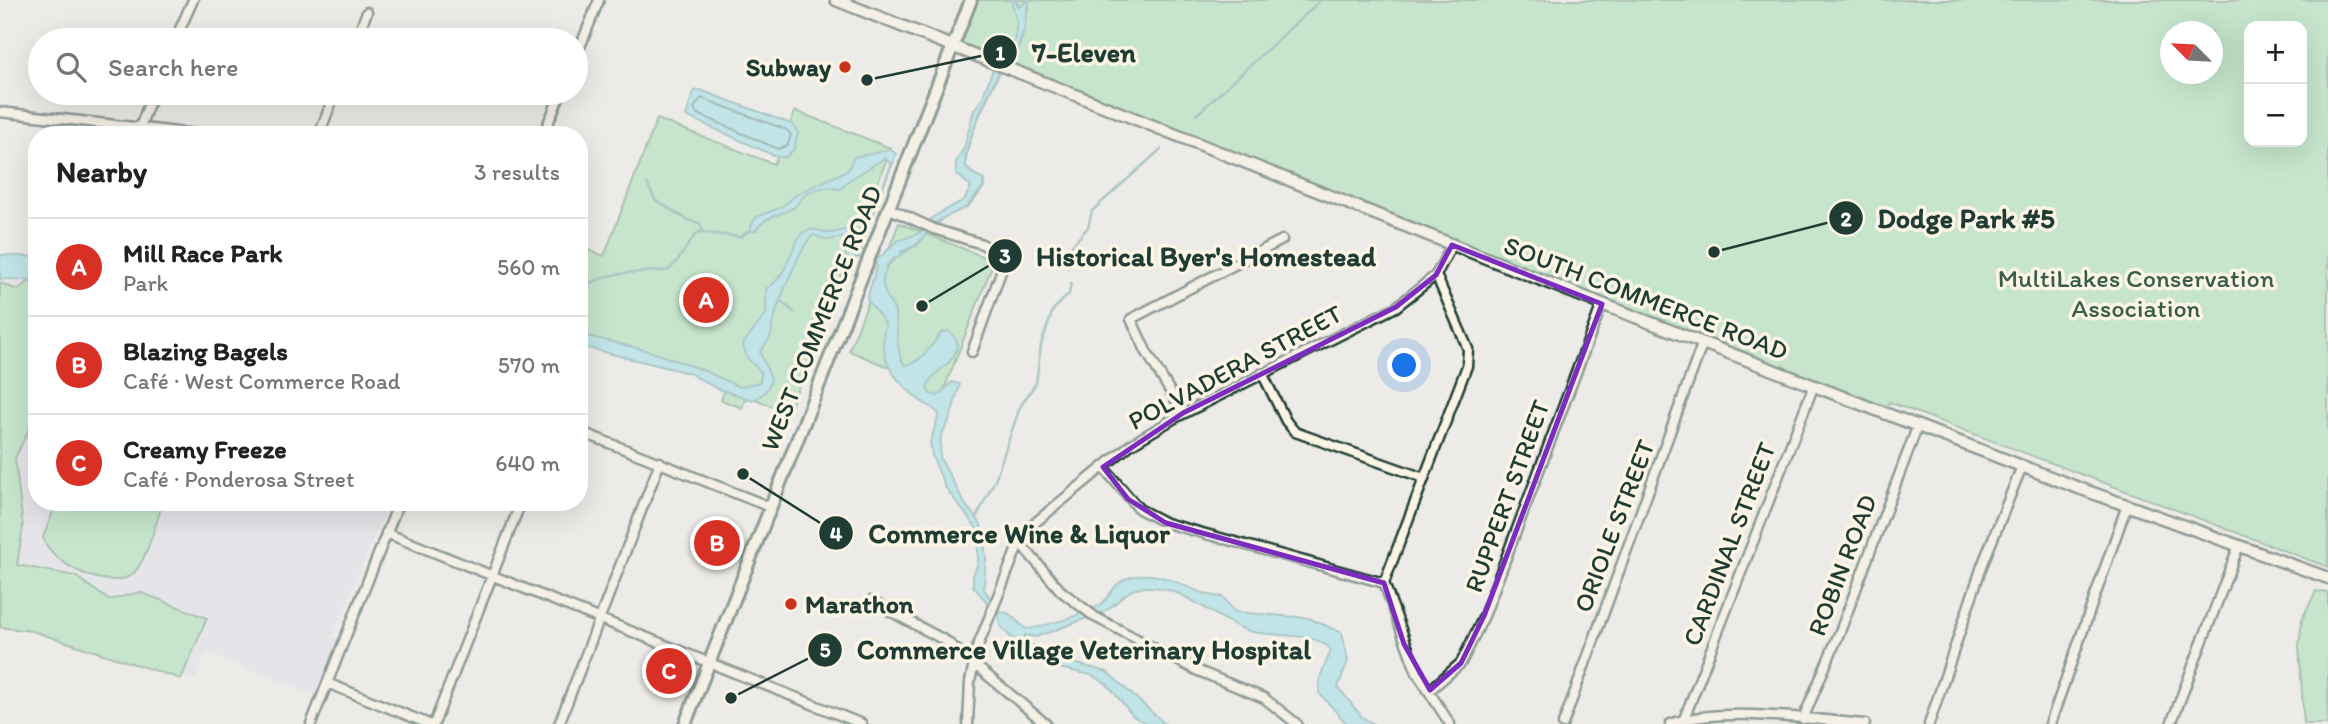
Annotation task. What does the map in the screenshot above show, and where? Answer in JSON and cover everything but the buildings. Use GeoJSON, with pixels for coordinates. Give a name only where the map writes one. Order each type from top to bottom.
{"type":"FeatureCollection","features":[{"type":"Feature","properties":{"kind":"main road","name":"WEST COMMERCE ROAD"},"geometry":{"type":"LineString","coordinates":[[685,724],[971,0]]}},
{"type":"Feature","properties":{"kind":"street"},"geometry":{"type":"LineString","coordinates":[[180,28],[193,0]]}},
{"type":"Feature","properties":{"kind":"street"},"geometry":{"type":"LineString","coordinates":[[588,28],[599,0]]}},
{"type":"Feature","properties":{"kind":"street","name":"SOUTH COMMERCE ROAD"},"geometry":{"type":"LineString","coordinates":[[836,0],[1602,304],[2022,466],[2328,578]]}},
{"type":"Feature","properties":{"kind":"street"},"geometry":{"type":"LineString","coordinates":[[361,28],[367,12]]}},
{"type":"Feature","properties":{"kind":"street"},"geometry":{"type":"LineString","coordinates":[[140,126],[148,105]]}},
{"type":"Feature","properties":{"kind":"street"},"geometry":{"type":"LineString","coordinates":[[322,126],[330,105]]}},
{"type":"Feature","properties":{"kind":"street"},"geometry":{"type":"LineString","coordinates":[[547,126],[556,105]]}},
{"type":"Feature","properties":{"kind":"street"},"geometry":{"type":"LineString","coordinates":[[0,112],[131,126]]}},
{"type":"Feature","properties":{"kind":"street"},"geometry":{"type":"LineString","coordinates":[[888,208],[934,229],[982,244],[1006,258],[972,352]]}},
{"type":"Feature","properties":{"kind":"street"},"geometry":{"type":"LineString","coordinates":[[1183,413],[1146,351],[1131,319],[1282,240]]}},
{"type":"Feature","properties":{"kind":"street","name":"POLVADERA STREET"},"geometry":{"type":"LineString","coordinates":[[968,724],[974,663],[1020,543],[1031,527],[1130,445],[1183,413],[1396,307],[1436,275],[1452,245]]}},
{"type":"Feature","properties":{"kind":"street"},"geometry":{"type":"LineString","coordinates":[[1436,275],[1454,311],[1468,349],[1467,366],[1384,583],[1404,644],[1417,673],[1450,724]]}},
{"type":"Feature","properties":{"kind":"street","name":"RUPPERT STREET"},"geometry":{"type":"LineString","coordinates":[[1430,690],[1461,663],[1484,616],[1602,304]]}},
{"type":"Feature","properties":{"kind":"street","name":"ORIOLE STREET"},"geometry":{"type":"LineString","coordinates":[[1563,724],[1703,342]]}},
{"type":"Feature","properties":{"kind":"street"},"geometry":{"type":"LineString","coordinates":[[1262,373],[1286,421],[1295,432],[1424,478]]}},
{"type":"Feature","properties":{"kind":"street","name":"CARDINAL STREET"},"geometry":{"type":"LineString","coordinates":[[1684,719],[1814,385]]}},
{"type":"Feature","properties":{"kind":"street","name":"ROBIN ROAD"},"geometry":{"type":"LineString","coordinates":[[1803,719],[1841,629],[1918,425]]}},
{"type":"Feature","properties":{"kind":"street"},"geometry":{"type":"LineString","coordinates":[[588,435],[770,507]]}},
{"type":"Feature","properties":{"kind":"street"},"geometry":{"type":"LineString","coordinates":[[559,724],[660,463]]}},
{"type":"Feature","properties":{"kind":"street"},"geometry":{"type":"LineString","coordinates":[[1929,724],[1982,566],[2022,466]]}},
{"type":"Feature","properties":{"kind":"street"},"geometry":{"type":"LineString","coordinates":[[1103,467],[1139,509],[1166,523],[1384,583]]}},
{"type":"Feature","properties":{"kind":"street"},"geometry":{"type":"LineString","coordinates":[[2050,724],[2127,505]]}},
{"type":"Feature","properties":{"kind":"street"},"geometry":{"type":"LineString","coordinates":[[311,724],[395,511]]}},
{"type":"Feature","properties":{"kind":"street"},"geometry":{"type":"LineString","coordinates":[[327,683],[432,724],[517,511]]}},
{"type":"Feature","properties":{"kind":"street"},"geometry":{"type":"LineString","coordinates":[[386,533],[709,660],[862,724]]}},
{"type":"Feature","properties":{"kind":"street"},"geometry":{"type":"LineString","coordinates":[[1020,543],[1061,592],[1095,617],[1196,670],[1264,698],[1297,724]]}},
{"type":"Feature","properties":{"kind":"street"},"geometry":{"type":"LineString","coordinates":[[2171,724],[2239,545]]}},
{"type":"Feature","properties":{"kind":"street"},"geometry":{"type":"LineString","coordinates":[[871,600],[946,641],[1046,724]]}},
{"type":"Feature","properties":{"kind":"street"},"geometry":{"type":"LineString","coordinates":[[1670,724],[1684,719],[1803,719],[1865,724]]}},
{"type":"Feature","properties":{"kind":"highlighted area"},"geometry":{"type":"Polygon","coordinates":[[[1452,245],[1602,304],[1484,616],[1461,663],[1430,690],[1404,644],[1384,583],[1166,523],[1128,499],[1103,467],[1183,413],[1396,307],[1436,275],[1452,245]]]}},
{"type":"Feature","properties":{"kind":"shaded area"},"geometry":{"type":"Polygon","coordinates":[[[0,268],[28,270],[28,511],[385,511],[332,637],[342,641],[320,697],[206,653],[195,680],[0,603],[0,268]]]}},
{"type":"Feature","properties":{"kind":"green space","name":"MultiLakes Conservation Association"},"geometry":{"type":"Polygon","coordinates":[[[973,0],[2328,0],[2328,567],[1889,402],[1884,410],[955,45],[973,0]]]}},
{"type":"Feature","properties":{"kind":"green space"},"geometry":{"type":"Polygon","coordinates":[[[795,111],[891,148],[788,414],[747,395],[742,408],[721,400],[726,386],[695,371],[588,345],[588,250],[604,256],[657,119],[774,164],[795,111]]]}},
{"type":"Feature","properties":{"kind":"green space"},"geometry":{"type":"Polygon","coordinates":[[[899,223],[994,261],[938,405],[891,368],[849,351],[899,223]]]}},
{"type":"Feature","properties":{"kind":"green space"},"geometry":{"type":"Polygon","coordinates":[[[28,282],[28,431],[15,458],[23,527],[17,565],[75,576],[109,600],[140,592],[207,618],[181,679],[32,631],[0,627],[0,283],[18,290],[28,282]]]}},
{"type":"Feature","properties":{"kind":"green space"},"geometry":{"type":"Polygon","coordinates":[[[53,511],[160,511],[143,559],[134,573],[124,579],[97,578],[82,573],[57,557],[43,537],[53,511]]]}},
{"type":"Feature","properties":{"kind":"green space"},"geometry":{"type":"Polygon","coordinates":[[[2316,591],[2328,593],[2328,724],[2304,724],[2299,646],[2302,619],[2316,591]]]}},
{"type":"Feature","properties":{"kind":"water"},"geometry":{"type":"Polygon","coordinates":[[[1011,0],[1015,0],[1019,7],[1029,0],[1024,30],[1017,50],[1008,54],[969,143],[966,166],[983,179],[984,186],[971,203],[933,225],[920,242],[896,258],[886,268],[883,284],[884,292],[895,313],[898,346],[904,365],[920,358],[942,332],[949,331],[957,341],[954,356],[934,376],[927,388],[930,394],[938,396],[952,382],[960,384],[950,419],[941,436],[940,458],[965,504],[981,524],[986,557],[984,589],[1000,612],[1008,613],[1026,629],[1073,617],[1092,609],[1103,602],[1120,582],[1147,575],[1169,579],[1212,596],[1223,597],[1235,612],[1309,618],[1342,633],[1348,661],[1338,687],[1362,717],[1374,724],[1347,724],[1319,693],[1320,677],[1331,650],[1324,644],[1305,637],[1249,631],[1186,597],[1160,588],[1138,588],[1125,594],[1106,610],[1035,637],[1025,635],[1025,639],[1047,656],[1107,672],[1165,724],[1147,724],[1133,716],[1107,684],[1091,675],[1049,666],[1023,650],[1001,627],[998,615],[973,586],[973,575],[978,563],[978,530],[945,487],[932,455],[930,443],[939,414],[907,389],[888,365],[884,347],[885,323],[867,299],[877,265],[859,257],[848,260],[845,253],[848,240],[844,237],[828,240],[814,235],[803,249],[779,303],[771,336],[760,352],[771,379],[767,389],[752,400],[716,388],[689,373],[588,348],[588,336],[649,351],[698,368],[740,387],[760,382],[761,372],[747,358],[743,344],[766,314],[766,289],[782,274],[798,238],[803,233],[817,230],[833,233],[847,229],[855,235],[856,247],[879,258],[897,241],[920,233],[933,217],[965,199],[971,186],[956,174],[956,162],[964,148],[974,110],[982,99],[1001,47],[1014,43],[1017,22],[1011,0]]]}},
{"type":"Feature","properties":{"kind":"water"},"geometry":{"type":"Polygon","coordinates":[[[700,90],[792,124],[798,133],[794,149],[786,157],[777,157],[686,116],[694,91],[700,90]]]}},
{"type":"Feature","properties":{"kind":"water"},"geometry":{"type":"Polygon","coordinates":[[[891,150],[896,154],[892,166],[885,158],[848,181],[841,189],[813,190],[795,207],[767,219],[755,231],[749,231],[756,217],[782,207],[797,194],[848,170],[854,157],[891,150]]]}},
{"type":"Feature","properties":{"kind":"water"},"geometry":{"type":"Polygon","coordinates":[[[0,255],[28,257],[28,280],[0,279],[0,255]]]}},
{"type":"Feature","properties":{"kind":"waterway"},"geometry":{"type":"LineString","coordinates":[[1026,14],[1029,0]]}},
{"type":"Feature","properties":{"kind":"waterway"},"geometry":{"type":"LineString","coordinates":[[1196,115],[1321,0]]}},
{"type":"Feature","properties":{"kind":"waterway"},"geometry":{"type":"LineString","coordinates":[[1006,57],[1009,52],[1017,50],[1023,34]]}},
{"type":"Feature","properties":{"kind":"waterway"},"geometry":{"type":"LineString","coordinates":[[966,208],[984,186],[983,179],[966,166],[968,146],[999,73]]}},
{"type":"Feature","properties":{"kind":"waterway"},"geometry":{"type":"LineString","coordinates":[[1068,268],[1071,247],[1088,227],[1092,211],[1161,149]]}},
{"type":"Feature","properties":{"kind":"waterway"},"geometry":{"type":"LineString","coordinates":[[859,249],[891,166]]}},
{"type":"Feature","properties":{"kind":"waterway"},"geometry":{"type":"LineString","coordinates":[[647,183],[655,200],[683,217],[700,223],[703,233]]}},
{"type":"Feature","properties":{"kind":"waterway"},"geometry":{"type":"LineString","coordinates":[[901,252],[917,245],[934,224],[941,221]]}},
{"type":"Feature","properties":{"kind":"waterway"},"geometry":{"type":"LineString","coordinates":[[588,280],[591,283],[620,274],[669,270],[698,232],[741,237],[749,231]]}},
{"type":"Feature","properties":{"kind":"waterway"},"geometry":{"type":"LineString","coordinates":[[886,267],[896,257]]}},
{"type":"Feature","properties":{"kind":"waterway"},"geometry":{"type":"LineString","coordinates":[[976,518],[995,480],[1020,407],[1036,383],[1041,345],[1053,310],[1069,294],[1071,283]]}},
{"type":"Feature","properties":{"kind":"waterway"},"geometry":{"type":"LineString","coordinates":[[782,302],[794,312]]}},
{"type":"Feature","properties":{"kind":"place","name":"Subway"},"geometry":{"type":"Point","coordinates":[845,67]}},
{"type":"Feature","properties":{"kind":"place","name":"7-Eleven"},"geometry":{"type":"Point","coordinates":[867,80]}},
{"type":"Feature","properties":{"kind":"place","name":"Dodge Park #5"},"geometry":{"type":"Point","coordinates":[1714,252]}},
{"type":"Feature","properties":{"kind":"place","name":"Mill Race Park"},"geometry":{"type":"Point","coordinates":[706,300]}},
{"type":"Feature","properties":{"kind":"place","name":"Historical Byer's Homestead"},"geometry":{"type":"Point","coordinates":[922,306]}},
{"type":"Feature","properties":{"kind":"place","name":"Commerce Wine & Liquor"},"geometry":{"type":"Point","coordinates":[743,474]}},
{"type":"Feature","properties":{"kind":"place","name":"Blazing Bagels"},"geometry":{"type":"Point","coordinates":[717,543]}},
{"type":"Feature","properties":{"kind":"place","name":"Marathon"},"geometry":{"type":"Point","coordinates":[791,604]}},
{"type":"Feature","properties":{"kind":"place","name":"Creamy Freeze"},"geometry":{"type":"Point","coordinates":[669,671]}},
{"type":"Feature","properties":{"kind":"place","name":"Commerce Village Veterinary Hospital"},"geometry":{"type":"Point","coordinates":[731,698]}}]}
